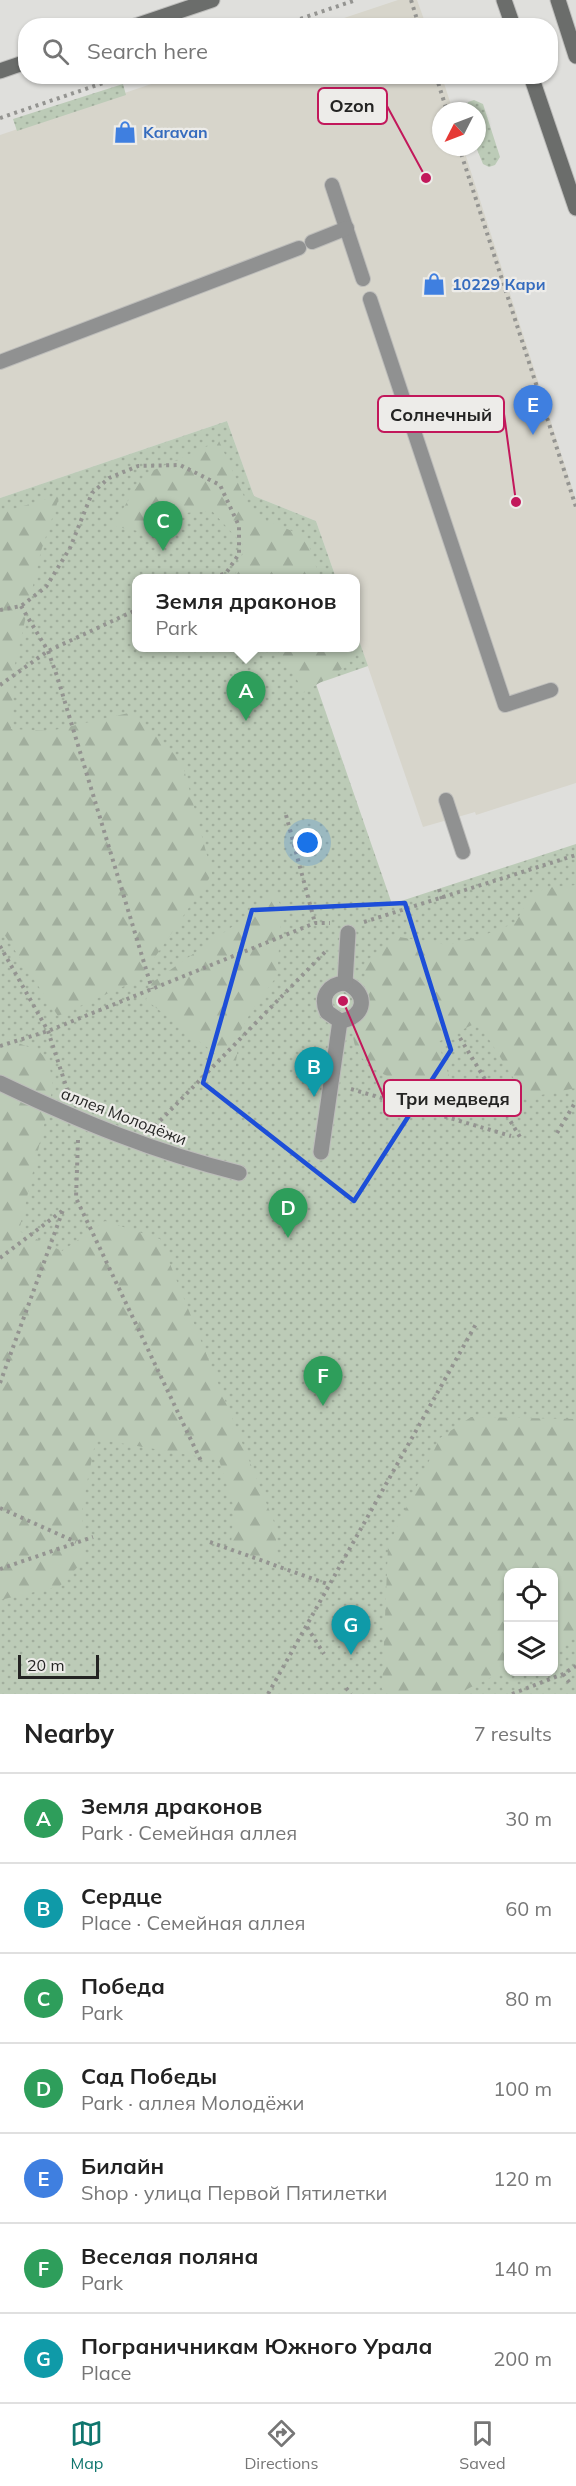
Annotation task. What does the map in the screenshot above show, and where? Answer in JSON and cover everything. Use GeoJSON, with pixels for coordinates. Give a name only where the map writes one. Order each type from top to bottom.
{"type":"FeatureCollection","features":[{"type":"Feature","properties":{"kind":"main road"},"geometry":{"type":"LineString","coordinates":[[504,0],[510,18]]}},
{"type":"Feature","properties":{"kind":"main road"},"geometry":{"type":"LineString","coordinates":[[558,0],[576,57]]}},
{"type":"Feature","properties":{"kind":"main road"},"geometry":{"type":"LineString","coordinates":[[157,18],[203,1]]}},
{"type":"Feature","properties":{"kind":"main road"},"geometry":{"type":"LineString","coordinates":[[0,71],[18,65]]}},
{"type":"Feature","properties":{"kind":"main road"},"geometry":{"type":"LineString","coordinates":[[534,84],[576,208]]}},
{"type":"Feature","properties":{"kind":"street"},"geometry":{"type":"LineString","coordinates":[[343,928],[345,983]]}},
{"type":"Feature","properties":{"kind":"street"},"geometry":{"type":"LineString","coordinates":[[345,983],[357,990],[361,1007],[354,1017],[340,1021],[327,1012],[324,1000],[328,989],[345,983]]}},
{"type":"Feature","properties":{"kind":"street"},"geometry":{"type":"LineString","coordinates":[[321,1152],[340,1021]]}},
{"type":"Feature","properties":{"kind":"street","name":"аллея Молодёжи"},"geometry":{"type":"LineString","coordinates":[[0,1083],[78,1120],[138,1143],[194,1162],[239,1173]]}},
{"type":"Feature","properties":{"kind":"lane"},"geometry":{"type":"LineString","coordinates":[[332,184],[363,279]]}},
{"type":"Feature","properties":{"kind":"lane"},"geometry":{"type":"LineString","coordinates":[[312,242],[346,228]]}},
{"type":"Feature","properties":{"kind":"lane"},"geometry":{"type":"LineString","coordinates":[[0,362],[298,248]]}},
{"type":"Feature","properties":{"kind":"lane"},"geometry":{"type":"LineString","coordinates":[[370,299],[505,705],[551,690]]}},
{"type":"Feature","properties":{"kind":"lane"},"geometry":{"type":"LineString","coordinates":[[446,800],[463,852]]}},
{"type":"Feature","properties":{"kind":"path"},"geometry":{"type":"LineString","coordinates":[[303,18],[356,0]]}},
{"type":"Feature","properties":{"kind":"path"},"geometry":{"type":"LineString","coordinates":[[411,0],[417,18]]}},
{"type":"Feature","properties":{"kind":"path"},"geometry":{"type":"LineString","coordinates":[[0,118],[100,84]]}},
{"type":"Feature","properties":{"kind":"path"},"geometry":{"type":"LineString","coordinates":[[439,84],[444,102]]}},
{"type":"Feature","properties":{"kind":"path"},"geometry":{"type":"LineString","coordinates":[[462,156],[576,507]]}},
{"type":"Feature","properties":{"kind":"path"},"geometry":{"type":"LineString","coordinates":[[0,610],[21,606],[46,587],[70,548],[92,493],[109,478],[138,466],[180,465],[220,485],[239,526],[239,554],[224,574]]}},
{"type":"Feature","properties":{"kind":"path"},"geometry":{"type":"LineString","coordinates":[[21,606],[48,651],[152,989]]}},
{"type":"Feature","properties":{"kind":"path"},"geometry":{"type":"LineString","coordinates":[[0,686],[48,651],[132,612]]}},
{"type":"Feature","properties":{"kind":"path"},"geometry":{"type":"LineString","coordinates":[[286,815],[315,923]]}},
{"type":"Feature","properties":{"kind":"path"},"geometry":{"type":"LineString","coordinates":[[0,1046],[48,1031],[315,923],[343,928],[442,899],[576,855]]}},
{"type":"Feature","properties":{"kind":"path"},"geometry":{"type":"LineString","coordinates":[[439,889],[442,899]]}},
{"type":"Feature","properties":{"kind":"path"},"geometry":{"type":"LineString","coordinates":[[138,1143],[324,952],[343,928]]}},
{"type":"Feature","properties":{"kind":"path"},"geometry":{"type":"LineString","coordinates":[[0,946],[48,1031],[78,1120],[76,1198],[201,1461]]}},
{"type":"Feature","properties":{"kind":"path"},"geometry":{"type":"LineString","coordinates":[[460,1038],[520,1137]]}},
{"type":"Feature","properties":{"kind":"path"},"geometry":{"type":"LineString","coordinates":[[331,1084],[511,1136]]}},
{"type":"Feature","properties":{"kind":"path"},"geometry":{"type":"LineString","coordinates":[[557,1133],[576,1101]]}},
{"type":"Feature","properties":{"kind":"path"},"geometry":{"type":"LineString","coordinates":[[0,1258],[63,1210],[0,1383]]}},
{"type":"Feature","properties":{"kind":"path"},"geometry":{"type":"LineString","coordinates":[[268,1694],[476,1324]]}},
{"type":"Feature","properties":{"kind":"path"},"geometry":{"type":"LineString","coordinates":[[0,1508],[77,1543]]}},
{"type":"Feature","properties":{"kind":"path"},"geometry":{"type":"LineString","coordinates":[[0,1569],[93,1537]]}},
{"type":"Feature","properties":{"kind":"path"},"geometry":{"type":"LineString","coordinates":[[210,1542],[330,1585]]}},
{"type":"Feature","properties":{"kind":"path"},"geometry":{"type":"LineString","coordinates":[[306,1627],[324,1654]]}},
{"type":"Feature","properties":{"kind":"path"},"geometry":{"type":"LineString","coordinates":[[512,1694],[563,1674],[576,1666]]}},
{"type":"Feature","properties":{"kind":"path"},"geometry":{"type":"LineString","coordinates":[[563,1674],[572,1686]]}},
{"type":"Feature","properties":{"kind":"path"},"geometry":{"type":"LineString","coordinates":[[346,1688],[351,1694]]}},
{"type":"Feature","properties":{"kind":"highlighted area"},"geometry":{"type":"Polygon","coordinates":[[[405,903],[451,1050],[354,1201],[203,1083],[252,910],[405,903]]]}},
{"type":"Feature","properties":{"kind":"shaded area"},"geometry":{"type":"Polygon","coordinates":[[[398,0],[417,0],[423,18],[344,18],[398,0]]]}},
{"type":"Feature","properties":{"kind":"shaded area"},"geometry":{"type":"Polygon","coordinates":[[[151,84],[444,84],[450,102],[432,102],[432,156],[466,156],[576,500],[576,783],[476,815],[475,812],[423,827],[360,644],[360,574],[335,574],[316,521],[254,496],[227,421],[0,498],[0,135],[151,84]]]}},
{"type":"Feature","properties":{"kind":"green space"},"geometry":{"type":"Polygon","coordinates":[[[123,84],[126,95],[17,131],[13,119],[123,84]]]}},
{"type":"Feature","properties":{"kind":"green space"},"geometry":{"type":"Polygon","coordinates":[[[486,113],[500,157],[495,165],[489,167],[483,164],[480,156],[486,156],[486,113]]]}},
{"type":"Feature","properties":{"kind":"green space"},"geometry":{"type":"Polygon","coordinates":[[[227,421],[254,496],[316,521],[335,574],[132,574],[132,652],[360,652],[360,643],[368,666],[316,684],[392,904],[576,844],[576,1694],[0,1694],[0,498],[227,421]]]}},
{"type":"Feature","properties":{"kind":"green space"},"geometry":{"type":"Polygon","coordinates":[[[219,441],[252,514],[306,537],[319,574],[235,574],[245,547],[212,511],[184,513],[159,535],[112,526],[145,474],[219,441]]]}},
{"type":"Feature","properties":{"kind":"green space"},"geometry":{"type":"Polygon","coordinates":[[[60,495],[41,551],[15,664],[11,729],[50,731],[133,712],[182,762],[212,874],[140,979],[58,1016],[0,928],[0,513],[60,495]]]}},
{"type":"Feature","properties":{"kind":"green space"},"geometry":{"type":"Polygon","coordinates":[[[279,652],[346,652],[350,664],[303,693],[295,675],[279,652]]]}},
{"type":"Feature","properties":{"kind":"green space"},"geometry":{"type":"Polygon","coordinates":[[[576,885],[576,1088],[526,1098],[478,1022],[438,1042],[449,1076],[427,1090],[377,1071],[361,1057],[355,1046],[352,1025],[368,1000],[364,964],[393,936],[448,945],[484,935],[515,923],[526,904],[544,888],[576,885]]]}},
{"type":"Feature","properties":{"kind":"green space"},"geometry":{"type":"Polygon","coordinates":[[[272,891],[282,907],[277,976],[252,1010],[240,1032],[235,1069],[146,1000],[150,984],[236,924],[272,891]]]}},
{"type":"Feature","properties":{"kind":"green space"},"geometry":{"type":"Polygon","coordinates":[[[0,1036],[39,1051],[49,1062],[53,1087],[19,1231],[62,1251],[105,1221],[160,1239],[274,1522],[278,1559],[230,1558],[234,1507],[219,1460],[96,1439],[82,1507],[84,1560],[60,1586],[0,1600],[0,1036]]]}},
{"type":"Feature","properties":{"kind":"green space"},"geometry":{"type":"Polygon","coordinates":[[[471,1417],[576,1419],[576,1636],[558,1645],[558,1568],[504,1568],[504,1671],[457,1694],[388,1694],[382,1689],[388,1546],[440,1438],[471,1417]]]}},
{"type":"Feature","properties":{"kind":"place","name":"Karavan"},"geometry":{"type":"Point","coordinates":[125,132]}},
{"type":"Feature","properties":{"kind":"place","name":"Ozon"},"geometry":{"type":"Point","coordinates":[426,178]}},
{"type":"Feature","properties":{"kind":"place","name":"10229 Кари"},"geometry":{"type":"Point","coordinates":[434,284]}},
{"type":"Feature","properties":{"kind":"place","name":"Билайн"},"geometry":{"type":"Point","coordinates":[533,435]}},
{"type":"Feature","properties":{"kind":"place","name":"Солнечный"},"geometry":{"type":"Point","coordinates":[516,502]}},
{"type":"Feature","properties":{"kind":"place","name":"Победа"},"geometry":{"type":"Point","coordinates":[163,551]}},
{"type":"Feature","properties":{"kind":"place","name":"Земля драконов"},"geometry":{"type":"Point","coordinates":[246,721]}},
{"type":"Feature","properties":{"kind":"place","name":"Три медведя"},"geometry":{"type":"Point","coordinates":[343,1001]}},
{"type":"Feature","properties":{"kind":"place","name":"Сердце"},"geometry":{"type":"Point","coordinates":[314,1097]}},
{"type":"Feature","properties":{"kind":"place","name":"Сад Победы"},"geometry":{"type":"Point","coordinates":[288,1238]}},
{"type":"Feature","properties":{"kind":"place","name":"Веселая поляна"},"geometry":{"type":"Point","coordinates":[323,1406]}},
{"type":"Feature","properties":{"kind":"place","name":"Пограничникам Южного Урала"},"geometry":{"type":"Point","coordinates":[351,1655]}}]}
